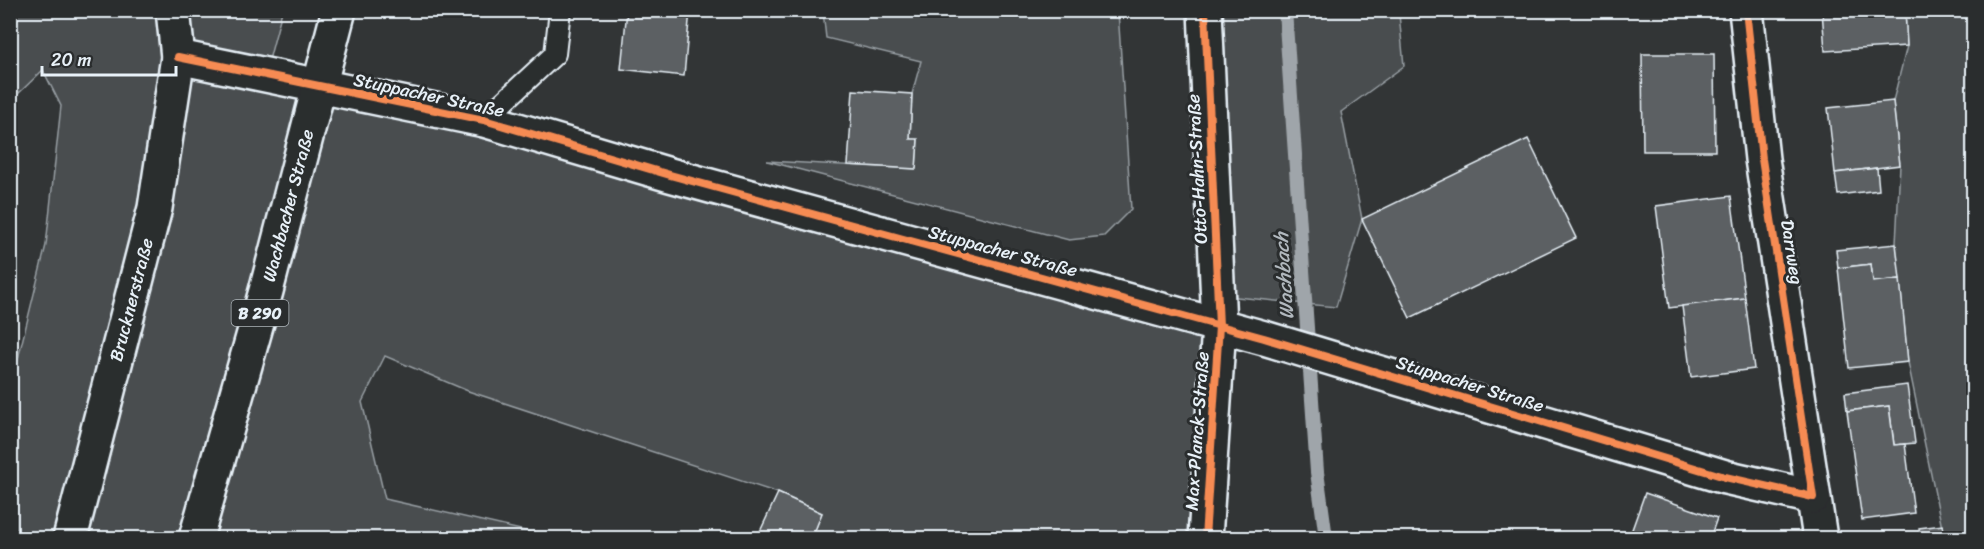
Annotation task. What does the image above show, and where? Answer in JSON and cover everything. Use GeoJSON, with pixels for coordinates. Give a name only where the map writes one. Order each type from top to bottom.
{"type":"FeatureCollection","features":[{"type":"Feature","properties":{"kind":"street","name":"Brucknerstraße"},"geometry":{"type":"LineString","coordinates":[[70,538],[155,208],[178,57],[173,10]]}},
{"type":"Feature","properties":{"kind":"street","name":"Wachbacher Straße"},"geometry":{"type":"LineString","coordinates":[[196,538],[266,291],[339,10]]}},
{"type":"Feature","properties":{"kind":"street","name":"Otto-Hahn-Straße"},"geometry":{"type":"LineString","coordinates":[[1205,10],[1219,326]]}},
{"type":"Feature","properties":{"kind":"street","name":"Darrweg"},"geometry":{"type":"LineString","coordinates":[[1746,10],[1762,159],[1814,497]]}},
{"type":"Feature","properties":{"kind":"street","name":"Stuppacher Straße"},"geometry":{"type":"LineString","coordinates":[[178,57],[484,120],[670,175],[1264,338],[1725,477],[1814,497]]}},
{"type":"Feature","properties":{"kind":"street","name":"Max-Planck-Straße"},"geometry":{"type":"LineString","coordinates":[[1205,538],[1219,326]]}},
{"type":"Feature","properties":{"kind":"street"},"geometry":{"type":"LineString","coordinates":[[1814,497],[1820,538]]}},
{"type":"Feature","properties":{"kind":"lane"},"geometry":{"type":"LineString","coordinates":[[484,120],[555,54],[560,10]]}},
{"type":"Feature","properties":{"kind":"shaded area"},"geometry":{"type":"Polygon","coordinates":[[[10,11],[282,11],[265,75],[1219,326],[1205,538],[812,538],[822,513],[778,493],[468,391],[385,356],[362,402],[385,499],[556,538],[11,538],[11,387],[46,245],[61,106],[43,70],[19,93],[11,81],[10,11]]]}},
{"type":"Feature","properties":{"kind":"shaded area"},"geometry":{"type":"Polygon","coordinates":[[[823,11],[1118,11],[1131,209],[1104,236],[1069,240],[767,161],[916,169],[918,140],[910,139],[912,94],[921,61],[826,38],[823,11]]]}},
{"type":"Feature","properties":{"kind":"shaded area"},"geometry":{"type":"Polygon","coordinates":[[[1205,11],[1402,11],[1399,14],[1404,66],[1341,112],[1362,219],[1336,307],[1217,295],[1205,11]]]}},
{"type":"Feature","properties":{"kind":"shaded area"},"geometry":{"type":"Polygon","coordinates":[[[1905,11],[1973,11],[1973,538],[1944,538],[1908,362],[1896,244],[1900,165],[1893,101],[1907,46],[1905,11]]]}},
{"type":"Feature","properties":{"kind":"building"},"geometry":{"type":"Polygon","coordinates":[[[627,10],[690,10],[684,76],[621,69],[627,10]]]}},
{"type":"Feature","properties":{"kind":"building"},"geometry":{"type":"Polygon","coordinates":[[[1822,10],[1905,10],[1907,46],[1825,51],[1822,10]]]}},
{"type":"Feature","properties":{"kind":"building"},"geometry":{"type":"Polygon","coordinates":[[[1642,54],[1714,54],[1715,151],[1643,151],[1642,54]]]}},
{"type":"Feature","properties":{"kind":"building"},"geometry":{"type":"Polygon","coordinates":[[[853,90],[912,94],[910,139],[918,139],[916,169],[848,165],[853,90]]]}},
{"type":"Feature","properties":{"kind":"building"},"geometry":{"type":"Polygon","coordinates":[[[1893,101],[1900,165],[1835,173],[1828,108],[1893,101]]]}},
{"type":"Feature","properties":{"kind":"building"},"geometry":{"type":"Polygon","coordinates":[[[1528,139],[1576,238],[1410,318],[1362,219],[1528,139]]]}},
{"type":"Feature","properties":{"kind":"building"},"geometry":{"type":"Polygon","coordinates":[[[1877,168],[1879,190],[1838,195],[1835,173],[1877,168]]]}},
{"type":"Feature","properties":{"kind":"building"},"geometry":{"type":"Polygon","coordinates":[[[1731,196],[1745,298],[1669,308],[1656,206],[1731,196]]]}},
{"type":"Feature","properties":{"kind":"building"},"geometry":{"type":"Polygon","coordinates":[[[1896,244],[1900,279],[1873,282],[1871,264],[1838,268],[1836,250],[1896,244]]]}},
{"type":"Feature","properties":{"kind":"building"},"geometry":{"type":"Polygon","coordinates":[[[1871,264],[1873,282],[1900,279],[1908,362],[1849,368],[1838,268],[1871,264]]]}},
{"type":"Feature","properties":{"kind":"building"},"geometry":{"type":"Polygon","coordinates":[[[1745,298],[1754,369],[1691,377],[1682,306],[1745,298]]]}},
{"type":"Feature","properties":{"kind":"building"},"geometry":{"type":"Polygon","coordinates":[[[1907,385],[1915,443],[1894,445],[1889,406],[1847,411],[1845,393],[1907,385]]]}},
{"type":"Feature","properties":{"kind":"building"},"geometry":{"type":"Polygon","coordinates":[[[1889,406],[1894,445],[1905,444],[1914,513],[1862,520],[1847,411],[1889,406]]]}},
{"type":"Feature","properties":{"kind":"building"},"geometry":{"type":"Polygon","coordinates":[[[778,493],[822,513],[812,538],[757,538],[778,493]]]}},
{"type":"Feature","properties":{"kind":"building"},"geometry":{"type":"Polygon","coordinates":[[[1645,493],[1717,518],[1710,538],[1629,538],[1645,493]]]}},
{"type":"Feature","properties":{"kind":"building"},"geometry":{"type":"Polygon","coordinates":[[[1943,525],[1945,538],[1920,538],[1919,528],[1943,525]]]}},
{"type":"Feature","properties":{"kind":"waterway","name":"Wachbach"},"geometry":{"type":"LineString","coordinates":[[1285,10],[1317,472],[1326,538]]}},
{"type":"Feature","properties":{"kind":"cycle path"},"geometry":{"type":"LineString","coordinates":[[1205,10],[1219,326],[1205,538]]}},
{"type":"Feature","properties":{"kind":"cycle path"},"geometry":{"type":"LineString","coordinates":[[178,57],[484,120],[670,175],[1264,338],[1725,477],[1813,497],[1762,159],[1746,10]]}}]}
